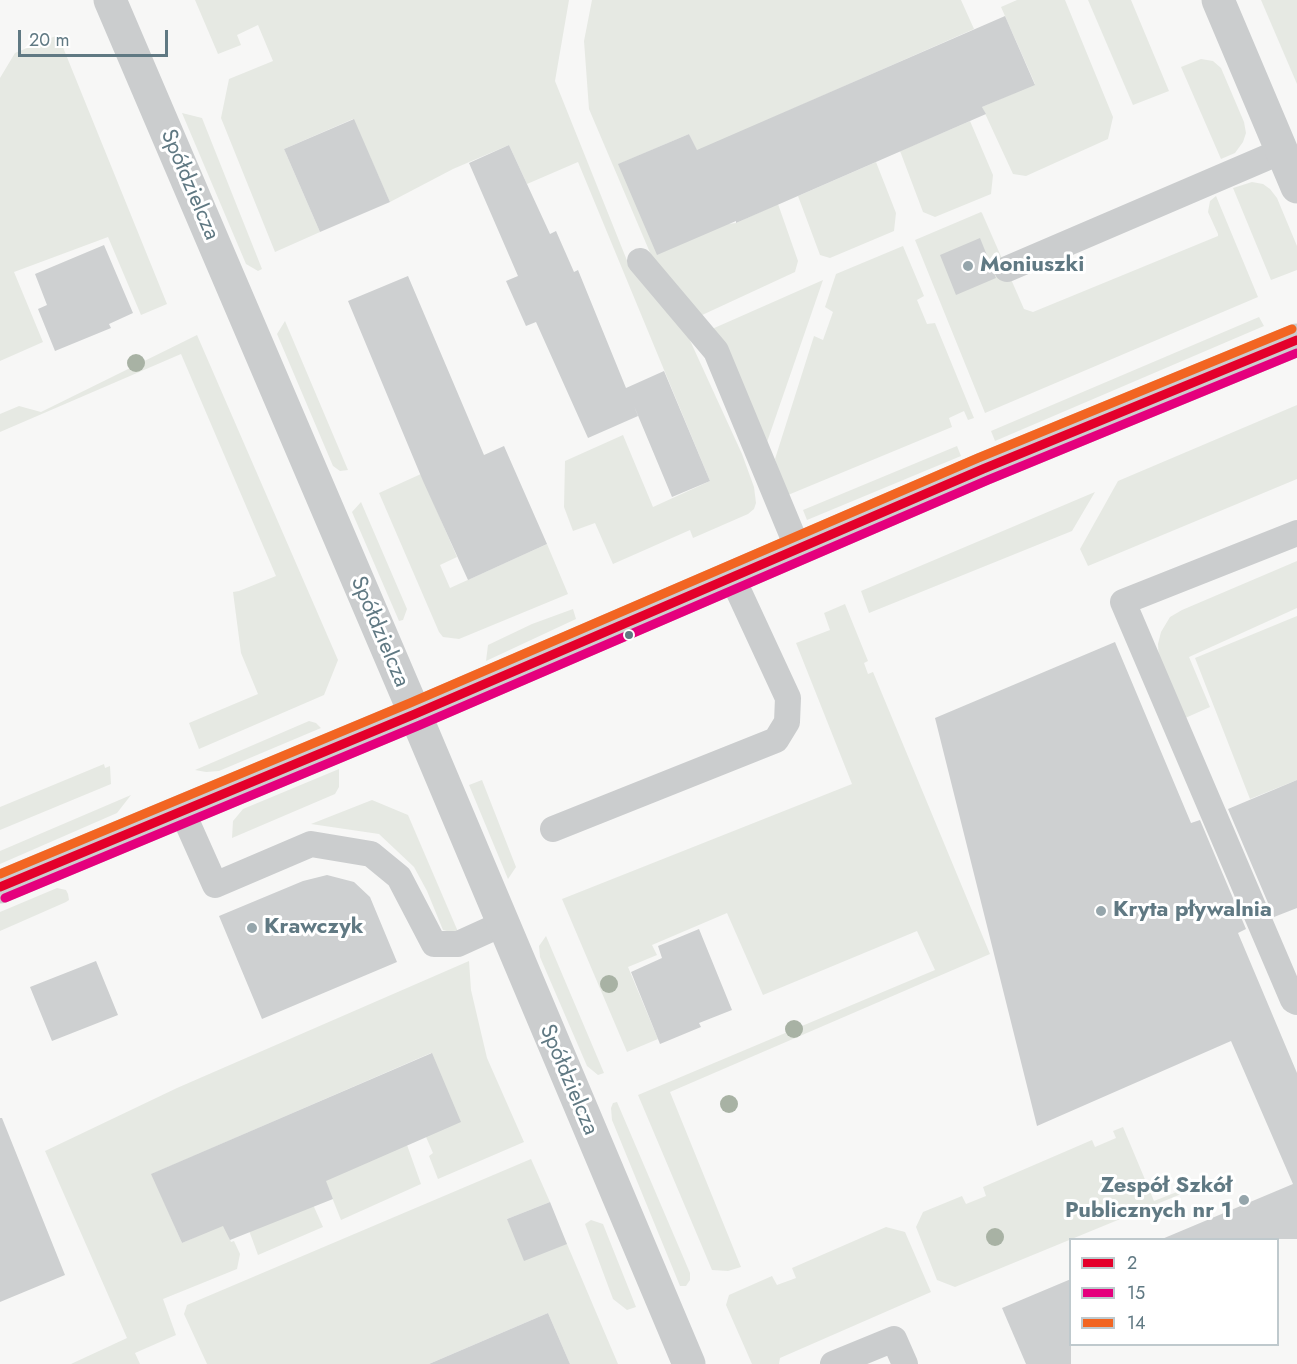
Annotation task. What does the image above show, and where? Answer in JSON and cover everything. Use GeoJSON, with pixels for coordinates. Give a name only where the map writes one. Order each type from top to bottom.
{"type":"FeatureCollection","features":[{"type":"Feature","properties":{"kind":"street","name":"Spółdzielcza"},"geometry":{"type":"LineString","coordinates":[[110,0],[415,714],[688,1364]]}},
{"type":"Feature","properties":{"kind":"street"},"geometry":{"type":"LineString","coordinates":[[1218,0],[1297,187]]}},
{"type":"Feature","properties":{"kind":"street"},"geometry":{"type":"LineString","coordinates":[[0,887],[415,714],[982,469],[1297,339]]}},
{"type":"Feature","properties":{"kind":"lane"},"geometry":{"type":"LineString","coordinates":[[1007,268],[1282,151]]}},
{"type":"Feature","properties":{"kind":"lane"},"geometry":{"type":"LineString","coordinates":[[640,261],[716,351],[798,549]]}},
{"type":"Feature","properties":{"kind":"lane"},"geometry":{"type":"LineString","coordinates":[[1297,533],[1123,602],[1288,989],[1293,1000],[1297,1002]]}},
{"type":"Feature","properties":{"kind":"lane"},"geometry":{"type":"LineString","coordinates":[[553,829],[776,740],[787,722],[788,698],[732,577]]}},
{"type":"Feature","properties":{"kind":"lane"},"geometry":{"type":"LineString","coordinates":[[182,811],[215,885],[311,844],[371,854],[399,877],[434,944],[458,944],[502,924]]}},
{"type":"Feature","properties":{"kind":"lane"},"geometry":{"type":"LineString","coordinates":[[833,1364],[894,1339],[905,1364]]}},
{"type":"Feature","properties":{"kind":"shaded area"},"geometry":{"type":"Polygon","coordinates":[[[195,0],[569,0],[555,81],[630,268],[688,336],[742,454],[754,487],[756,503],[754,509],[748,514],[693,538],[690,530],[613,564],[595,523],[573,531],[564,507],[565,461],[623,435],[653,507],[710,481],[578,162],[527,184],[509,145],[453,169],[390,202],[353,119],[284,149],[320,232],[275,252],[221,118],[229,79],[273,61],[258,25],[237,35],[241,45],[218,54],[195,0]]]}},
{"type":"Feature","properties":{"kind":"shaded area"},"geometry":{"type":"Polygon","coordinates":[[[592,0],[961,0],[974,29],[697,151],[689,134],[619,164],[727,224],[736,223],[778,204],[798,261],[795,272],[700,316],[651,255],[589,109],[584,41],[592,0]]]}},
{"type":"Feature","properties":{"kind":"shaded area"},"geometry":{"type":"Polygon","coordinates":[[[1017,0],[1065,0],[1113,117],[1108,139],[1026,176],[1013,174],[982,107],[1035,84],[1001,7],[1017,0]]]}},
{"type":"Feature","properties":{"kind":"shaded area"},"geometry":{"type":"Polygon","coordinates":[[[1088,0],[1131,0],[1169,91],[1133,105],[1088,0]]]}},
{"type":"Feature","properties":{"kind":"shaded area"},"geometry":{"type":"Polygon","coordinates":[[[1261,0],[1297,0],[1297,84],[1261,0]]]}},
{"type":"Feature","properties":{"kind":"shaded area"},"geometry":{"type":"Polygon","coordinates":[[[58,35],[167,304],[141,315],[108,237],[14,272],[43,342],[0,361],[0,78],[15,53],[58,35]]]}},
{"type":"Feature","properties":{"kind":"shaded area"},"geometry":{"type":"Polygon","coordinates":[[[1201,59],[1213,61],[1221,68],[1244,122],[1246,133],[1243,142],[1235,153],[1221,159],[1181,67],[1201,59]]]}},
{"type":"Feature","properties":{"kind":"shaded area"},"geometry":{"type":"Polygon","coordinates":[[[182,113],[202,118],[262,269],[258,271],[246,264],[182,113]]]}},
{"type":"Feature","properties":{"kind":"shaded area"},"geometry":{"type":"Polygon","coordinates":[[[970,121],[993,175],[991,194],[935,217],[923,212],[900,151],[970,121]]]}},
{"type":"Feature","properties":{"kind":"shaded area"},"geometry":{"type":"Polygon","coordinates":[[[876,162],[896,213],[894,231],[830,258],[820,255],[798,196],[876,162]]]}},
{"type":"Feature","properties":{"kind":"shaded area"},"geometry":{"type":"Polygon","coordinates":[[[1252,182],[1263,184],[1277,198],[1297,246],[1297,270],[1271,280],[1233,188],[1252,182]]]}},
{"type":"Feature","properties":{"kind":"shaded area"},"geometry":{"type":"Polygon","coordinates":[[[1216,196],[1258,297],[985,413],[915,240],[981,212],[1024,309],[1033,312],[1218,236],[1208,212],[1210,201],[1216,196]]]}},
{"type":"Feature","properties":{"kind":"shaded area"},"geometry":{"type":"Polygon","coordinates":[[[903,246],[924,296],[917,300],[927,324],[935,323],[974,418],[968,420],[964,411],[949,418],[952,427],[788,495],[775,459],[814,336],[823,340],[833,312],[825,307],[836,274],[903,246]]]}},
{"type":"Feature","properties":{"kind":"shaded area"},"geometry":{"type":"Polygon","coordinates":[[[823,280],[766,445],[712,329],[823,280]]]}},
{"type":"Feature","properties":{"kind":"shaded area"},"geometry":{"type":"Polygon","coordinates":[[[1259,317],[1264,326],[995,441],[991,431],[1259,317]]]}},
{"type":"Feature","properties":{"kind":"shaded area"},"geometry":{"type":"Polygon","coordinates":[[[285,321],[348,470],[340,471],[333,466],[277,334],[285,321]]]}},
{"type":"Feature","properties":{"kind":"shaded area"},"geometry":{"type":"Polygon","coordinates":[[[197,335],[338,660],[324,695],[199,749],[189,723],[258,694],[241,653],[233,592],[276,576],[181,354],[0,432],[0,414],[19,406],[41,412],[197,335]]]}},
{"type":"Feature","properties":{"kind":"shaded area"},"geometry":{"type":"Polygon","coordinates":[[[1297,405],[1297,479],[1088,566],[1080,549],[1118,481],[1297,405]]]}},
{"type":"Feature","properties":{"kind":"shaded area"},"geometry":{"type":"Polygon","coordinates":[[[957,446],[961,456],[807,520],[803,510],[957,446]]]}},
{"type":"Feature","properties":{"kind":"shaded area"},"geometry":{"type":"Polygon","coordinates":[[[421,474],[457,557],[440,565],[450,588],[547,544],[568,594],[459,639],[443,637],[379,493],[421,474]]]}},
{"type":"Feature","properties":{"kind":"shaded area"},"geometry":{"type":"Polygon","coordinates":[[[1095,492],[1072,531],[869,613],[861,591],[1095,492]]]}},
{"type":"Feature","properties":{"kind":"shaded area"},"geometry":{"type":"Polygon","coordinates":[[[361,502],[407,609],[403,620],[399,621],[352,512],[361,502]]]}},
{"type":"Feature","properties":{"kind":"shaded area"},"geometry":{"type":"Polygon","coordinates":[[[1297,561],[1297,608],[1189,657],[1210,707],[1183,719],[1159,660],[1158,644],[1161,632],[1170,617],[1297,561]]]}},
{"type":"Feature","properties":{"kind":"shaded area"},"geometry":{"type":"Polygon","coordinates":[[[845,604],[868,661],[864,663],[868,674],[873,672],[990,954],[670,1092],[741,1267],[728,1271],[712,1270],[638,1095],[935,970],[917,931],[763,995],[727,913],[652,945],[657,955],[628,967],[658,1039],[627,1052],[562,899],[852,784],[796,643],[830,630],[824,613],[845,604]]]}},
{"type":"Feature","properties":{"kind":"shaded area"},"geometry":{"type":"Polygon","coordinates":[[[573,609],[576,619],[486,661],[488,645],[532,624],[573,609]]]}},
{"type":"Feature","properties":{"kind":"shaded area"},"geometry":{"type":"Polygon","coordinates":[[[1297,616],[1297,780],[1250,799],[1195,658],[1297,616]]]}},
{"type":"Feature","properties":{"kind":"shaded area"},"geometry":{"type":"Polygon","coordinates":[[[309,721],[321,728],[219,771],[195,770],[309,721]]]}},
{"type":"Feature","properties":{"kind":"shaded area"},"geometry":{"type":"Polygon","coordinates":[[[104,764],[105,768],[110,766],[111,784],[0,830],[0,807],[104,764]]]}},
{"type":"Feature","properties":{"kind":"shaded area"},"geometry":{"type":"Polygon","coordinates":[[[339,769],[339,787],[335,794],[232,838],[233,821],[243,809],[339,769]]]}},
{"type":"Feature","properties":{"kind":"shaded area"},"geometry":{"type":"Polygon","coordinates":[[[482,780],[516,867],[508,879],[469,785],[482,780]]]}},
{"type":"Feature","properties":{"kind":"shaded area"},"geometry":{"type":"Polygon","coordinates":[[[131,795],[117,813],[0,864],[0,851],[131,795]]]}},
{"type":"Feature","properties":{"kind":"shaded area"},"geometry":{"type":"Polygon","coordinates":[[[372,800],[408,815],[459,934],[443,930],[414,867],[379,834],[311,824],[372,800]]]}},
{"type":"Feature","properties":{"kind":"shaded area"},"geometry":{"type":"Polygon","coordinates":[[[57,888],[66,890],[69,900],[0,931],[0,912],[57,888]]]}},
{"type":"Feature","properties":{"kind":"shaded area"},"geometry":{"type":"Polygon","coordinates":[[[546,936],[604,1073],[598,1075],[587,1066],[540,957],[539,946],[546,936]]]}},
{"type":"Feature","properties":{"kind":"shaded area"},"geometry":{"type":"Polygon","coordinates":[[[469,961],[471,990],[487,1058],[524,1142],[438,1179],[429,1156],[433,1153],[426,1137],[431,1053],[152,1174],[182,1243],[224,1224],[231,1242],[234,1241],[240,1254],[237,1269],[163,1299],[176,1335],[135,1353],[140,1364],[71,1364],[127,1338],[45,1151],[177,1088],[469,961]]]}},
{"type":"Feature","properties":{"kind":"shaded area"},"geometry":{"type":"Polygon","coordinates":[[[617,1102],[690,1273],[690,1280],[686,1286],[680,1286],[612,1120],[611,1108],[613,1103],[617,1102]]]}},
{"type":"Feature","properties":{"kind":"shaded area"},"geometry":{"type":"Polygon","coordinates":[[[1123,1127],[1154,1201],[1202,1182],[1203,1185],[1074,1238],[1069,1238],[1069,1240],[955,1287],[937,1280],[916,1227],[923,1212],[962,1196],[966,1204],[986,1196],[983,1187],[1092,1140],[1095,1147],[1116,1138],[1113,1131],[1123,1127]]]}},
{"type":"Feature","properties":{"kind":"shaded area"},"geometry":{"type":"Polygon","coordinates":[[[407,1145],[421,1184],[341,1220],[325,1180],[407,1145]]]}},
{"type":"Feature","properties":{"kind":"shaded area"},"geometry":{"type":"Polygon","coordinates":[[[531,1159],[550,1202],[507,1219],[567,1244],[618,1364],[570,1364],[548,1313],[429,1364],[207,1364],[184,1314],[187,1305],[531,1159]]]}},
{"type":"Feature","properties":{"kind":"shaded area"},"geometry":{"type":"Polygon","coordinates":[[[306,1189],[323,1227],[258,1255],[244,1217],[306,1189]]]}},
{"type":"Feature","properties":{"kind":"shaded area"},"geometry":{"type":"Polygon","coordinates":[[[591,1220],[603,1224],[636,1307],[627,1310],[613,1299],[585,1224],[591,1220]]]}},
{"type":"Feature","properties":{"kind":"shaded area"},"geometry":{"type":"Polygon","coordinates":[[[886,1227],[905,1232],[931,1292],[780,1358],[779,1364],[752,1364],[726,1305],[729,1295],[772,1276],[777,1285],[796,1278],[792,1268],[886,1227]]]}},
{"type":"Feature","properties":{"kind":"building"},"geometry":{"type":"Polygon","coordinates":[[[1005,16],[1035,85],[982,107],[986,114],[657,255],[618,164],[689,134],[697,150],[1005,16]]]}},
{"type":"Feature","properties":{"kind":"building"},"geometry":{"type":"Polygon","coordinates":[[[354,119],[390,202],[320,232],[284,149],[354,119]]]}},
{"type":"Feature","properties":{"kind":"building"},"geometry":{"type":"Polygon","coordinates":[[[509,145],[550,234],[556,231],[574,272],[578,270],[626,388],[664,371],[710,481],[672,497],[634,406],[638,416],[588,438],[536,322],[526,326],[506,281],[518,276],[469,163],[509,145]]]}},
{"type":"Feature","properties":{"kind":"building","name":"Moniuszki"},"geometry":{"type":"Polygon","coordinates":[[[980,238],[996,278],[956,295],[940,255],[980,238]]]}},
{"type":"Feature","properties":{"kind":"building"},"geometry":{"type":"Polygon","coordinates":[[[104,245],[133,313],[109,324],[111,328],[55,351],[38,309],[47,305],[35,274],[104,245]]]}},
{"type":"Feature","properties":{"kind":"building"},"geometry":{"type":"Polygon","coordinates":[[[408,276],[484,455],[504,446],[547,544],[468,580],[423,481],[348,301],[408,276]]]}},
{"type":"Feature","properties":{"kind":"building"},"geometry":{"type":"Polygon","coordinates":[[[1115,642],[1191,823],[1200,820],[1246,929],[1238,933],[1297,1073],[1297,1239],[1164,1238],[1293,1184],[1231,1041],[1037,1126],[935,718],[1115,642]]]}},
{"type":"Feature","properties":{"kind":"building"},"geometry":{"type":"Polygon","coordinates":[[[1297,780],[1297,908],[1274,917],[1228,809],[1297,780]]]}},
{"type":"Feature","properties":{"kind":"building"},"geometry":{"type":"Polygon","coordinates":[[[327,875],[354,882],[370,897],[397,962],[262,1019],[219,916],[303,881],[327,875]]]}},
{"type":"Feature","properties":{"kind":"building"},"geometry":{"type":"Polygon","coordinates":[[[699,929],[732,1010],[699,1023],[701,1027],[660,1044],[631,972],[662,958],[658,946],[699,929]]]}},
{"type":"Feature","properties":{"kind":"building"},"geometry":{"type":"Polygon","coordinates":[[[96,961],[118,1015],[52,1041],[30,987],[96,961]]]}},
{"type":"Feature","properties":{"kind":"building"},"geometry":{"type":"Polygon","coordinates":[[[432,1053],[461,1122],[326,1181],[333,1199],[230,1240],[223,1226],[182,1243],[151,1174],[432,1053]]]}},
{"type":"Feature","properties":{"kind":"building"},"geometry":{"type":"Polygon","coordinates":[[[0,1118],[2,1118],[65,1275],[0,1302],[0,1118]]]}},
{"type":"Feature","properties":{"kind":"building"},"geometry":{"type":"Polygon","coordinates":[[[550,1202],[567,1244],[524,1261],[507,1219],[550,1202]]]}},
{"type":"Feature","properties":{"kind":"building"},"geometry":{"type":"Polygon","coordinates":[[[1069,1280],[1071,1364],[1026,1364],[1002,1308],[1069,1280]]]}},
{"type":"Feature","properties":{"kind":"building"},"geometry":{"type":"Polygon","coordinates":[[[548,1313],[570,1364],[429,1364],[548,1313]]]}},
{"type":"Feature","properties":{"kind":"transit line","name":"14"},"geometry":{"type":"LineString","coordinates":[[0,874],[410,703],[978,458],[1292,329]]}},
{"type":"Feature","properties":{"kind":"transit line","name":"2"},"geometry":{"type":"LineString","coordinates":[[0,887],[415,714],[983,469],[1297,340]]}},
{"type":"Feature","properties":{"kind":"transit line","name":"15"},"geometry":{"type":"LineString","coordinates":[[5,898],[420,725],[988,480],[1297,353]]}},
{"type":"Feature","properties":{"kind":"place","name":"Moniuszki"},"geometry":{"type":"Point","coordinates":[968,266]}},
{"type":"Feature","properties":{"kind":"place","name":"Kryta pływalnia"},"geometry":{"type":"Point","coordinates":[1101,911]}},
{"type":"Feature","properties":{"kind":"place","name":"Krawczyk"},"geometry":{"type":"Point","coordinates":[252,928]}},
{"type":"Feature","properties":{"kind":"place","name":"Zespół Szkół Publicznych nr 1"},"geometry":{"type":"Point","coordinates":[1244,1200]}}]}
